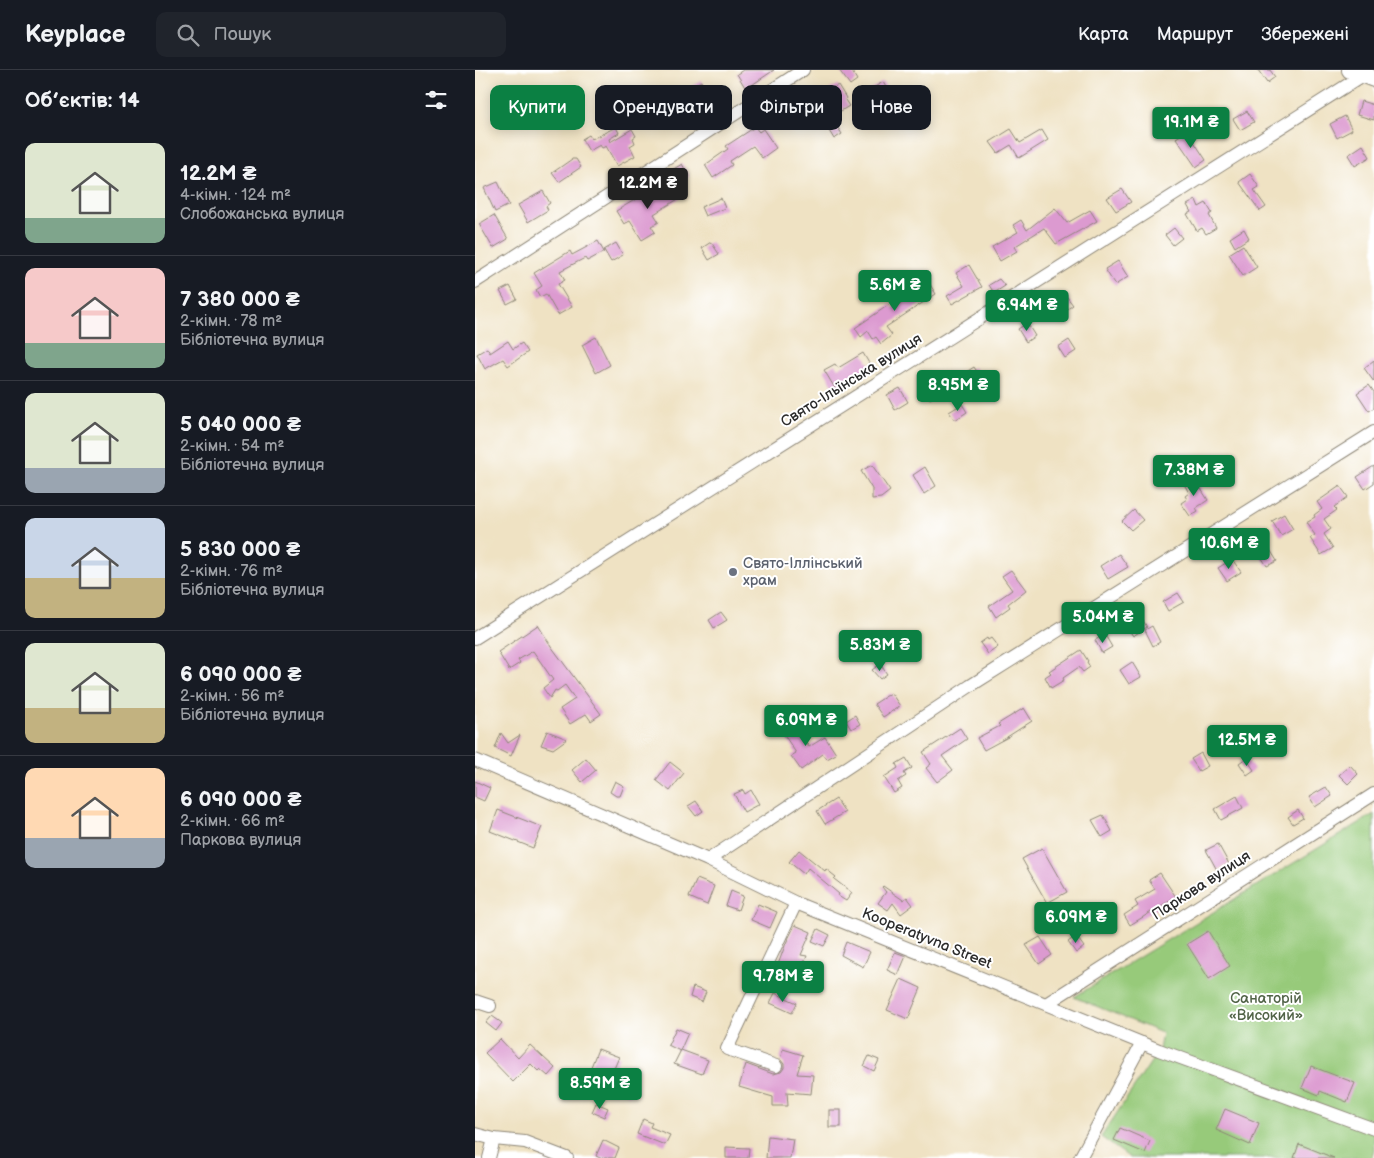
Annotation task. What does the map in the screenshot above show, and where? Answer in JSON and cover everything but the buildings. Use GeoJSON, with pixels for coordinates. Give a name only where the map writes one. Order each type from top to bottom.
{"type":"FeatureCollection","features":[{"type":"Feature","properties":{"kind":"street"},"geometry":{"type":"LineString","coordinates":[[475,282],[803,70]]}},
{"type":"Feature","properties":{"kind":"street","name":"Свято-Ільїнська вулиця"},"geometry":{"type":"LineString","coordinates":[[475,638],[1365,73]]}},
{"type":"Feature","properties":{"kind":"street"},"geometry":{"type":"LineString","coordinates":[[708,860],[970,686],[1374,432]]}},
{"type":"Feature","properties":{"kind":"street","name":"Kooperatyvna Street"},"geometry":{"type":"LineString","coordinates":[[475,760],[708,860],[796,902],[1143,1043],[1374,1129]]}},
{"type":"Feature","properties":{"kind":"street","name":"Паркова вулиця"},"geometry":{"type":"LineString","coordinates":[[1046,1004],[1374,794]]}},
{"type":"Feature","properties":{"kind":"street"},"geometry":{"type":"LineString","coordinates":[[776,1066],[727,1049],[796,902]]}},
{"type":"Feature","properties":{"kind":"street"},"geometry":{"type":"LineString","coordinates":[[475,1002],[490,1006]]}},
{"type":"Feature","properties":{"kind":"street"},"geometry":{"type":"LineString","coordinates":[[1079,1158],[1143,1043]]}},
{"type":"Feature","properties":{"kind":"street"},"geometry":{"type":"LineString","coordinates":[[475,1134],[493,1139],[525,1142],[567,1158]]}},
{"type":"Feature","properties":{"kind":"street"},"geometry":{"type":"LineString","coordinates":[[489,1158],[493,1139]]}},
{"type":"Feature","properties":{"kind":"green space","name":"Санаторій «Високий»"},"geometry":{"type":"Polygon","coordinates":[[[1374,814],[1374,1150],[1371,1158],[1130,1158],[1101,1137],[1159,1050],[1162,1033],[1074,997],[1374,814]]]}},
{"type":"Feature","properties":{"kind":"place","name":"Свято-Іллінський храм"},"geometry":{"type":"Point","coordinates":[733,572]}}]}
